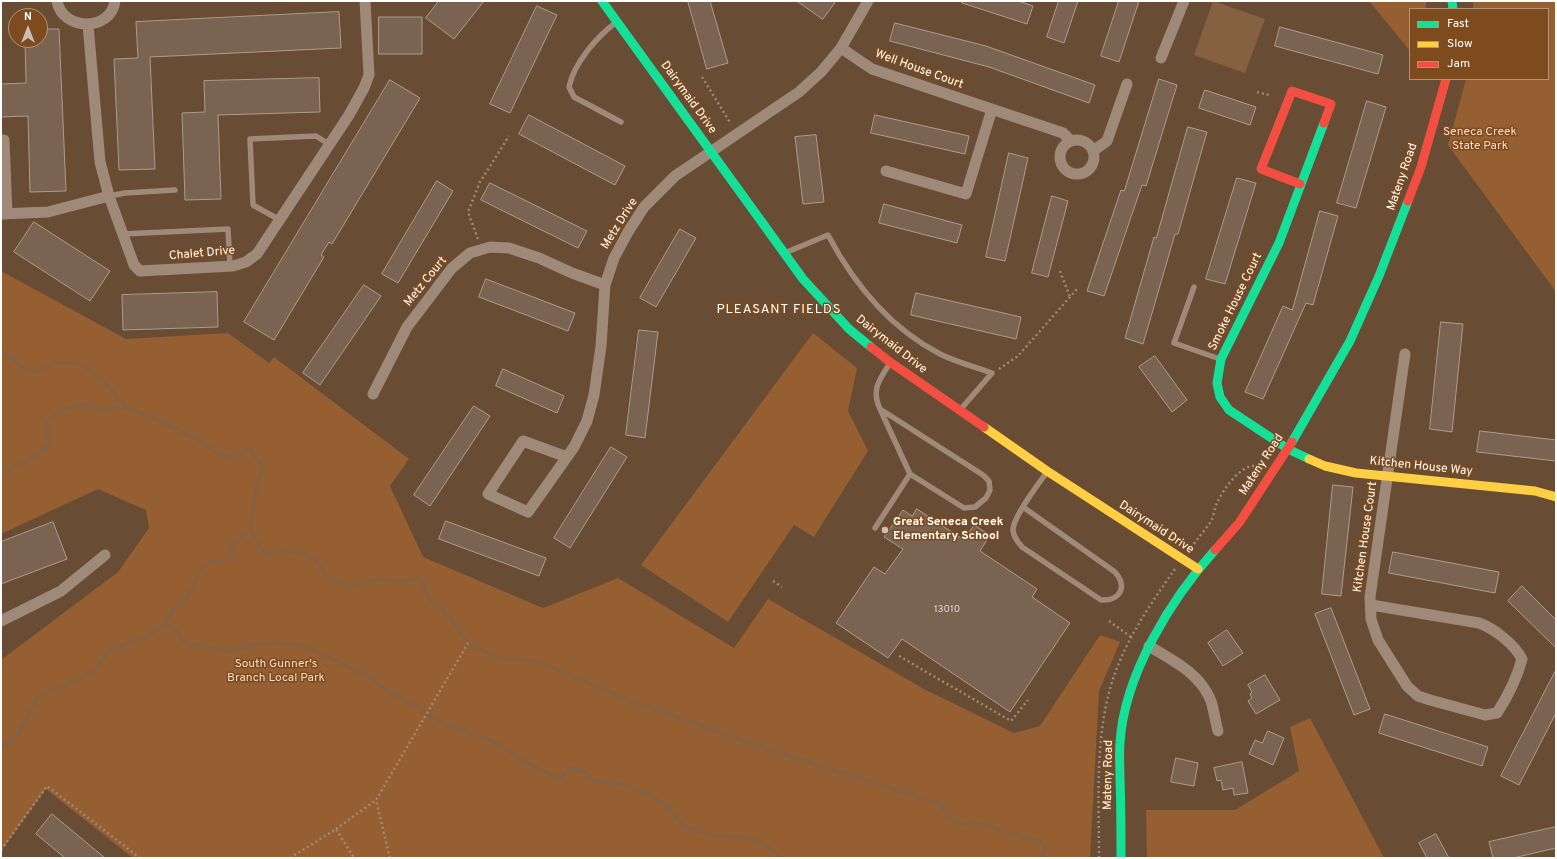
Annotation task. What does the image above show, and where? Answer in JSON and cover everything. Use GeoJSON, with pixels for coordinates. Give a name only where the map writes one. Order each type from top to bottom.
{"type":"FeatureCollection","features":[{"type":"Feature","properties":{"kind":"street"},"geometry":{"type":"LineString","coordinates":[[57,1],[65,16],[76,23],[88,25],[101,21],[107,16],[115,5],[115,1]]}},
{"type":"Feature","properties":{"kind":"street","name":"Chalet Drive"},"geometry":{"type":"LineString","coordinates":[[88,25],[100,162],[109,196],[134,265],[140,271],[230,266],[246,262],[257,254],[330,145],[360,96],[369,75],[365,1]]}},
{"type":"Feature","properties":{"kind":"street","name":"Dairymaid Drive"},"geometry":{"type":"LineString","coordinates":[[602,1],[712,151],[802,279],[849,329],[890,362],[1047,471],[1198,570]]}},
{"type":"Feature","properties":{"kind":"street","name":"Metz Drive"},"geometry":{"type":"LineString","coordinates":[[566,457],[523,441],[488,494],[528,512],[574,447],[586,420],[594,395],[601,346],[605,285],[614,258],[644,207],[674,176],[799,92],[821,72],[841,48],[868,1]]}},
{"type":"Feature","properties":{"kind":"street"},"geometry":{"type":"LineString","coordinates":[[1161,58],[1184,1]]}},
{"type":"Feature","properties":{"kind":"street","name":"Well House Court"},"geometry":{"type":"LineString","coordinates":[[841,48],[872,69],[1063,133],[1070,141],[1084,141],[1090,145],[1093,151]]}},
{"type":"Feature","properties":{"kind":"street","name":"Mateny Road"},"geometry":{"type":"LineString","coordinates":[[1121,858],[1120,742],[1126,706],[1148,646],[1173,604],[1198,570],[1238,523],[1288,450],[1350,341],[1379,276],[1421,167],[1446,80]]}},
{"type":"Feature","properties":{"kind":"street"},"geometry":{"type":"LineString","coordinates":[[1070,141],[1065,144],[1061,150],[1059,156],[1060,163],[1069,173],[1082,174],[1088,170],[1092,164],[1094,158],[1093,151],[1107,140],[1127,84]]}},
{"type":"Feature","properties":{"kind":"street","name":"Smoke House Court"},"geometry":{"type":"LineString","coordinates":[[1288,450],[1229,410],[1220,397],[1217,383],[1221,359],[1279,243],[1331,104],[1292,91],[1261,169],[1300,184]]}},
{"type":"Feature","properties":{"kind":"street"},"geometry":{"type":"LineString","coordinates":[[886,171],[966,194],[992,109]]}},
{"type":"Feature","properties":{"kind":"street"},"geometry":{"type":"LineString","coordinates":[[1,140],[4,140],[4,214],[48,212],[109,196]]}},
{"type":"Feature","properties":{"kind":"street","name":"Metz Court"},"geometry":{"type":"LineString","coordinates":[[373,394],[407,327],[452,268],[470,253],[490,247],[509,248],[539,258],[572,273],[605,285]]}},
{"type":"Feature","properties":{"kind":"street","name":"Kitchen House Court"},"geometry":{"type":"LineString","coordinates":[[1371,604],[1489,626],[1518,651],[1522,659],[1519,671],[1505,701],[1497,713],[1485,715],[1418,696],[1407,686],[1378,640],[1372,619],[1370,597],[1404,354]]}},
{"type":"Feature","properties":{"kind":"street","name":"Kitchen House Way"},"geometry":{"type":"LineString","coordinates":[[1288,450],[1325,466],[1356,473],[1535,491],[1556,497]]}},
{"type":"Feature","properties":{"kind":"street"},"geometry":{"type":"LineString","coordinates":[[1,621],[61,591],[105,555]]}},
{"type":"Feature","properties":{"kind":"street"},"geometry":{"type":"LineString","coordinates":[[1148,646],[1180,664],[1201,684],[1210,700],[1218,731]]}},
{"type":"Feature","properties":{"kind":"lane"},"geometry":{"type":"LineString","coordinates":[[617,21],[599,36],[572,76],[569,87],[574,97],[622,122]]}},
{"type":"Feature","properties":{"kind":"lane"},"geometry":{"type":"LineString","coordinates":[[280,220],[253,204],[250,139],[316,136],[330,145]]}},
{"type":"Feature","properties":{"kind":"lane"},"geometry":{"type":"LineString","coordinates":[[109,196],[125,193],[175,190]]}},
{"type":"Feature","properties":{"kind":"lane"},"geometry":{"type":"LineString","coordinates":[[123,234],[228,229],[230,266]]}},
{"type":"Feature","properties":{"kind":"lane"},"geometry":{"type":"LineString","coordinates":[[784,253],[828,235],[846,266],[883,313],[908,334],[941,354],[992,373],[960,410]]}},
{"type":"Feature","properties":{"kind":"lane"},"geometry":{"type":"LineString","coordinates":[[1194,287],[1174,343],[1221,359]]}},
{"type":"Feature","properties":{"kind":"lane"},"geometry":{"type":"LineString","coordinates":[[880,409],[974,469],[989,481],[990,490],[986,498],[975,506],[964,508],[910,474],[876,402],[875,391],[878,381],[890,362]]}},
{"type":"Feature","properties":{"kind":"lane"},"geometry":{"type":"LineString","coordinates":[[1023,507],[1115,572],[1120,578],[1121,588],[1118,595],[1109,600],[1101,600],[1022,547],[1016,540],[1013,530],[1015,520],[1023,507],[1047,471]]}},
{"type":"Feature","properties":{"kind":"lane"},"geometry":{"type":"LineString","coordinates":[[875,528],[910,474]]}},
{"type":"Feature","properties":{"kind":"path"},"geometry":{"type":"LineString","coordinates":[[702,77],[737,134]]}},
{"type":"Feature","properties":{"kind":"path"},"geometry":{"type":"LineString","coordinates":[[1257,92],[1269,95]]}},
{"type":"Feature","properties":{"kind":"path"},"geometry":{"type":"LineString","coordinates":[[481,249],[468,212],[480,182],[509,136]]}},
{"type":"Feature","properties":{"kind":"path"},"geometry":{"type":"LineString","coordinates":[[1060,271],[1070,297]]}},
{"type":"Feature","properties":{"kind":"path"},"geometry":{"type":"LineString","coordinates":[[992,373],[1018,356],[1077,290]]}},
{"type":"Feature","properties":{"kind":"path"},"geometry":{"type":"LineString","coordinates":[[772,581],[782,587]]}},
{"type":"Feature","properties":{"kind":"path"},"geometry":{"type":"LineString","coordinates":[[1109,621],[1131,637]]}},
{"type":"Feature","properties":{"kind":"path"},"geometry":{"type":"LineString","coordinates":[[290,858],[336,829],[376,800],[468,643]]}},
{"type":"Feature","properties":{"kind":"path"},"geometry":{"type":"LineString","coordinates":[[899,656],[1011,721],[1028,700]]}},
{"type":"Feature","properties":{"kind":"path"},"geometry":{"type":"LineString","coordinates":[[1,850],[47,786],[140,858]]}},
{"type":"Feature","properties":{"kind":"path"},"geometry":{"type":"LineString","coordinates":[[376,800],[390,858]]}},
{"type":"Feature","properties":{"kind":"path"},"geometry":{"type":"LineString","coordinates":[[336,829],[354,858]]}},
{"type":"Feature","properties":{"kind":"green space"},"geometry":{"type":"Polygon","coordinates":[[[1369,1],[1426,1],[1426,8],[1409,8],[1409,50],[1369,1]]]}},
{"type":"Feature","properties":{"kind":"green space","name":"Seneca Creek State Park"},"geometry":{"type":"Polygon","coordinates":[[[1473,1],[1556,1],[1556,292],[1448,145],[1466,80],[1549,80],[1549,8],[1473,8],[1473,1]]]}},
{"type":"Feature","properties":{"kind":"green space","name":"South Gunner's Branch Local Park"},"geometry":{"type":"Polygon","coordinates":[[[1,271],[126,339],[228,333],[269,363],[274,357],[409,459],[390,486],[423,557],[543,608],[618,578],[734,648],[768,599],[924,689],[1014,733],[1040,726],[1100,635],[1120,642],[1099,691],[1090,858],[133,858],[46,789],[1,851],[1,660],[118,572],[149,528],[146,510],[98,489],[1,534],[1,271]]]}},
{"type":"Feature","properties":{"kind":"green space"},"geometry":{"type":"Polygon","coordinates":[[[813,333],[857,368],[848,411],[868,451],[814,537],[794,525],[728,622],[641,565],[813,333]]]}},
{"type":"Feature","properties":{"kind":"green space"},"geometry":{"type":"Polygon","coordinates":[[[1310,718],[1384,858],[1147,858],[1146,810],[1235,810],[1299,771],[1290,727],[1310,718]]]}},
{"type":"Feature","properties":{"kind":"shaded area"},"geometry":{"type":"Polygon","coordinates":[[[1213,1],[1265,19],[1245,73],[1194,55],[1213,1]]]}},
{"type":"Feature","properties":{"kind":"building"},"geometry":{"type":"Polygon","coordinates":[[[439,1],[484,1],[454,39],[426,18],[439,1]]]}},
{"type":"Feature","properties":{"kind":"building"},"geometry":{"type":"Polygon","coordinates":[[[688,1],[710,1],[728,63],[707,69],[688,1]]]}},
{"type":"Feature","properties":{"kind":"building"},"geometry":{"type":"Polygon","coordinates":[[[797,1],[836,1],[823,19],[797,1]]]}},
{"type":"Feature","properties":{"kind":"building"},"geometry":{"type":"Polygon","coordinates":[[[962,1],[1018,1],[1033,6],[1027,24],[962,3],[962,1]]]}},
{"type":"Feature","properties":{"kind":"building"},"geometry":{"type":"Polygon","coordinates":[[[1059,1],[1078,1],[1064,43],[1047,37],[1059,1]]]}},
{"type":"Feature","properties":{"kind":"building"},"geometry":{"type":"Polygon","coordinates":[[[1119,1],[1139,1],[1119,62],[1101,56],[1119,1]]]}},
{"type":"Feature","properties":{"kind":"building"},"geometry":{"type":"Polygon","coordinates":[[[537,6],[557,15],[510,113],[490,104],[537,6]]]}},
{"type":"Feature","properties":{"kind":"building"},"geometry":{"type":"Polygon","coordinates":[[[339,12],[341,48],[150,57],[155,169],[119,170],[114,59],[138,58],[136,22],[339,12]]]}},
{"type":"Feature","properties":{"kind":"building"},"geometry":{"type":"Polygon","coordinates":[[[379,17],[422,17],[422,54],[379,54],[379,17]]]}},
{"type":"Feature","properties":{"kind":"building"},"geometry":{"type":"Polygon","coordinates":[[[895,23],[986,46],[1095,85],[1089,103],[989,67],[890,41],[895,23]]]}},
{"type":"Feature","properties":{"kind":"building"},"geometry":{"type":"Polygon","coordinates":[[[1280,27],[1383,55],[1378,74],[1275,46],[1280,27]]]}},
{"type":"Feature","properties":{"kind":"building"},"geometry":{"type":"Polygon","coordinates":[[[48,29],[59,29],[66,191],[30,192],[28,116],[1,117],[1,84],[26,83],[25,48],[48,48],[48,29]]]}},
{"type":"Feature","properties":{"kind":"building"},"geometry":{"type":"Polygon","coordinates":[[[319,78],[320,112],[218,115],[221,199],[185,200],[182,113],[205,112],[204,81],[319,78]]]}},
{"type":"Feature","properties":{"kind":"building"},"geometry":{"type":"Polygon","coordinates":[[[1159,79],[1177,85],[1146,186],[1142,185],[1104,296],[1087,291],[1121,190],[1124,191],[1159,79]]]}},
{"type":"Feature","properties":{"kind":"building"},"geometry":{"type":"Polygon","coordinates":[[[390,80],[420,98],[332,244],[329,242],[321,255],[324,257],[274,340],[244,322],[390,80]]]}},
{"type":"Feature","properties":{"kind":"building"},"geometry":{"type":"Polygon","coordinates":[[[1205,90],[1256,107],[1250,125],[1199,108],[1205,90]]]}},
{"type":"Feature","properties":{"kind":"building"},"geometry":{"type":"Polygon","coordinates":[[[1367,101],[1386,107],[1356,208],[1337,203],[1367,101]]]}},
{"type":"Feature","properties":{"kind":"building"},"geometry":{"type":"Polygon","coordinates":[[[529,115],[625,166],[615,185],[519,134],[529,115]]]}},
{"type":"Feature","properties":{"kind":"building"},"geometry":{"type":"Polygon","coordinates":[[[875,115],[969,136],[965,154],[871,133],[875,115]]]}},
{"type":"Feature","properties":{"kind":"building"},"geometry":{"type":"Polygon","coordinates":[[[1188,127],[1207,132],[1178,234],[1175,234],[1143,344],[1125,338],[1188,127]]]}},
{"type":"Feature","properties":{"kind":"building"},"geometry":{"type":"Polygon","coordinates":[[[816,135],[824,202],[803,204],[795,137],[816,135]]]}},
{"type":"Feature","properties":{"kind":"building"},"geometry":{"type":"Polygon","coordinates":[[[1009,153],[1028,158],[1005,261],[986,257],[1009,153]]]}},
{"type":"Feature","properties":{"kind":"building"},"geometry":{"type":"Polygon","coordinates":[[[1237,178],[1256,183],[1225,284],[1206,279],[1237,178]]]}},
{"type":"Feature","properties":{"kind":"building"},"geometry":{"type":"Polygon","coordinates":[[[437,181],[453,191],[398,283],[382,274],[437,181]]]}},
{"type":"Feature","properties":{"kind":"building"},"geometry":{"type":"Polygon","coordinates":[[[490,183],[587,231],[578,248],[481,200],[490,183]]]}},
{"type":"Feature","properties":{"kind":"building"},"geometry":{"type":"Polygon","coordinates":[[[1052,196],[1068,201],[1048,277],[1032,273],[1052,196]]]}},
{"type":"Feature","properties":{"kind":"building"},"geometry":{"type":"Polygon","coordinates":[[[884,204],[962,225],[957,243],[879,223],[884,204]]]}},
{"type":"Feature","properties":{"kind":"building"},"geometry":{"type":"Polygon","coordinates":[[[1320,211],[1338,216],[1313,305],[1306,303],[1263,399],[1245,392],[1283,306],[1292,310],[1320,211]]]}},
{"type":"Feature","properties":{"kind":"building"},"geometry":{"type":"Polygon","coordinates":[[[34,222],[110,271],[90,301],[14,252],[34,222]]]}},
{"type":"Feature","properties":{"kind":"building"},"geometry":{"type":"Polygon","coordinates":[[[680,229],[696,238],[656,307],[640,298],[680,229]]]}},
{"type":"Feature","properties":{"kind":"building"},"geometry":{"type":"Polygon","coordinates":[[[486,279],[575,313],[568,331],[479,297],[486,279]]]}},
{"type":"Feature","properties":{"kind":"building"},"geometry":{"type":"Polygon","coordinates":[[[364,285],[381,296],[320,385],[303,373],[364,285]]]}},
{"type":"Feature","properties":{"kind":"building"},"geometry":{"type":"Polygon","coordinates":[[[217,292],[218,327],[123,330],[122,295],[217,292]]]}},
{"type":"Feature","properties":{"kind":"building"},"geometry":{"type":"Polygon","coordinates":[[[916,293],[1021,317],[1016,339],[911,315],[916,293]]]}},
{"type":"Feature","properties":{"kind":"building"},"geometry":{"type":"Polygon","coordinates":[[[1441,322],[1463,324],[1452,432],[1430,429],[1441,322]]]}},
{"type":"Feature","properties":{"kind":"building"},"geometry":{"type":"Polygon","coordinates":[[[639,330],[658,332],[645,438],[626,435],[639,330]]]}},
{"type":"Feature","properties":{"kind":"building"},"geometry":{"type":"Polygon","coordinates":[[[1155,356],[1187,400],[1172,412],[1139,367],[1155,356]]]}},
{"type":"Feature","properties":{"kind":"building"},"geometry":{"type":"Polygon","coordinates":[[[503,369],[564,396],[557,413],[496,386],[503,369]]]}},
{"type":"Feature","properties":{"kind":"building"},"geometry":{"type":"Polygon","coordinates":[[[474,406],[490,416],[430,506],[414,495],[474,406]]]}},
{"type":"Feature","properties":{"kind":"building"},"geometry":{"type":"Polygon","coordinates":[[[1480,431],[1556,440],[1556,461],[1477,452],[1480,431]]]}},
{"type":"Feature","properties":{"kind":"building"},"geometry":{"type":"Polygon","coordinates":[[[611,447],[627,457],[570,548],[554,538],[611,447]]]}},
{"type":"Feature","properties":{"kind":"building"},"geometry":{"type":"Polygon","coordinates":[[[1333,485],[1353,487],[1341,596],[1322,594],[1333,485]]]}},
{"type":"Feature","properties":{"kind":"building"},"geometry":{"type":"Polygon","coordinates":[[[917,509],[964,540],[974,525],[990,535],[980,551],[1037,589],[1032,597],[1070,623],[1010,712],[902,639],[888,658],[836,623],[874,567],[885,574],[903,549],[884,537],[903,510],[912,516],[917,509]]]}},
{"type":"Feature","properties":{"kind":"building"},"geometry":{"type":"Polygon","coordinates":[[[446,521],[546,558],[539,576],[439,539],[446,521]]]}},
{"type":"Feature","properties":{"kind":"building"},"geometry":{"type":"Polygon","coordinates":[[[53,522],[67,559],[1,584],[1,542],[53,522]]]}},
{"type":"Feature","properties":{"kind":"building"},"geometry":{"type":"Polygon","coordinates":[[[1393,552],[1499,572],[1495,593],[1389,573],[1393,552]]]}},
{"type":"Feature","properties":{"kind":"building"},"geometry":{"type":"Polygon","coordinates":[[[1522,586],[1556,620],[1556,648],[1508,601],[1522,586]]]}},
{"type":"Feature","properties":{"kind":"building"},"geometry":{"type":"Polygon","coordinates":[[[1331,608],[1370,709],[1354,715],[1315,614],[1331,608]]]}},
{"type":"Feature","properties":{"kind":"building"},"geometry":{"type":"Polygon","coordinates":[[[1227,630],[1243,653],[1223,666],[1208,643],[1227,630]]]}},
{"type":"Feature","properties":{"kind":"building"},"geometry":{"type":"Polygon","coordinates":[[[1556,670],[1556,713],[1519,785],[1501,776],[1556,670]]]}},
{"type":"Feature","properties":{"kind":"building"},"geometry":{"type":"Polygon","coordinates":[[[1265,675],[1280,700],[1256,714],[1248,701],[1252,698],[1250,694],[1252,692],[1248,685],[1265,675]]]}},
{"type":"Feature","properties":{"kind":"building"},"geometry":{"type":"Polygon","coordinates":[[[1385,714],[1488,747],[1482,766],[1379,733],[1385,714]]]}},
{"type":"Feature","properties":{"kind":"building"},"geometry":{"type":"Polygon","coordinates":[[[1268,731],[1284,738],[1273,765],[1249,754],[1255,740],[1262,743],[1268,731]]]}},
{"type":"Feature","properties":{"kind":"building"},"geometry":{"type":"Polygon","coordinates":[[[1176,758],[1198,763],[1194,786],[1171,782],[1176,758]]]}},
{"type":"Feature","properties":{"kind":"building"},"geometry":{"type":"Polygon","coordinates":[[[1242,762],[1248,793],[1234,795],[1233,788],[1223,790],[1221,780],[1217,781],[1214,768],[1242,762]]]}},
{"type":"Feature","properties":{"kind":"building"},"geometry":{"type":"Polygon","coordinates":[[[52,814],[105,858],[65,858],[36,834],[52,814]]]}},
{"type":"Feature","properties":{"kind":"building"},"geometry":{"type":"Polygon","coordinates":[[[1556,827],[1556,848],[1513,858],[1493,858],[1489,842],[1556,827]]]}},
{"type":"Feature","properties":{"kind":"building"},"geometry":{"type":"Polygon","coordinates":[[[1436,834],[1449,858],[1427,858],[1419,843],[1436,834]]]}},
{"type":"Feature","properties":{"kind":"waterway"},"geometry":{"type":"LineString","coordinates":[[1,350],[23,368],[36,372],[54,363],[78,363],[104,381],[126,407],[158,420],[198,440],[227,458],[249,450],[263,466],[254,498],[250,530],[266,555],[287,550],[313,557],[333,581],[353,586],[380,579],[402,582],[415,578],[423,581],[427,598],[444,611],[468,643],[499,658],[536,661],[631,701],[768,749],[940,804],[956,826],[973,822],[1038,841],[1045,846],[1041,858]]}},
{"type":"Feature","properties":{"kind":"waterway"},"geometry":{"type":"LineString","coordinates":[[1,474],[39,454],[49,444],[46,424],[61,410],[83,404],[102,411],[126,407]]}},
{"type":"Feature","properties":{"kind":"waterway"},"geometry":{"type":"LineString","coordinates":[[164,625],[172,611],[184,601],[193,586],[198,572],[210,562],[229,560],[233,544],[250,530]]}},
{"type":"Feature","properties":{"kind":"waterway"},"geometry":{"type":"LineString","coordinates":[[1,749],[17,735],[39,696],[92,673],[112,649],[148,636],[164,625],[175,629],[185,643],[229,652],[255,644],[278,643],[303,645],[369,677],[389,692],[417,706],[444,724],[490,740],[535,767],[561,779],[569,769],[573,768],[584,772],[594,781],[622,784],[648,794],[669,808],[684,827],[715,836],[747,837],[768,846],[780,858]]}},
{"type":"Feature","properties":{"kind":"traffic: fast"},"geometry":{"type":"LineString","coordinates":[[602,1],[803,279],[849,329],[871,347]]}},
{"type":"Feature","properties":{"kind":"traffic: fast"},"geometry":{"type":"LineString","coordinates":[[1452,1],[1453,8]]}},
{"type":"Feature","properties":{"kind":"traffic: fast"},"geometry":{"type":"LineString","coordinates":[[1309,459],[1288,449],[1229,410],[1220,397],[1217,383],[1221,359],[1279,243],[1324,123]]}},
{"type":"Feature","properties":{"kind":"traffic: fast"},"geometry":{"type":"LineString","coordinates":[[1292,442],[1350,341],[1379,276],[1408,201]]}},
{"type":"Feature","properties":{"kind":"traffic: fast"},"geometry":{"type":"LineString","coordinates":[[1121,858],[1120,748],[1123,717],[1130,691],[1152,639],[1182,591],[1215,550]]}},
{"type":"Feature","properties":{"kind":"traffic: slow"},"geometry":{"type":"LineString","coordinates":[[984,427],[1047,471],[1198,569]]}},
{"type":"Feature","properties":{"kind":"traffic: slow"},"geometry":{"type":"LineString","coordinates":[[1309,459],[1325,466],[1356,473],[1535,491],[1556,497]]}},
{"type":"Feature","properties":{"kind":"traffic: jam"},"geometry":{"type":"LineString","coordinates":[[1408,201],[1421,167],[1446,80]]}},
{"type":"Feature","properties":{"kind":"traffic: jam"},"geometry":{"type":"LineString","coordinates":[[1300,184],[1261,169],[1292,91],[1331,104],[1324,123]]}},
{"type":"Feature","properties":{"kind":"traffic: jam"},"geometry":{"type":"LineString","coordinates":[[871,347],[890,362],[984,427]]}},
{"type":"Feature","properties":{"kind":"traffic: jam"},"geometry":{"type":"LineString","coordinates":[[1215,550],[1239,523],[1292,442]]}},
{"type":"Feature","properties":{"kind":"place","name":"Great Seneca Creek Elementary School"},"geometry":{"type":"Point","coordinates":[885,530]}},
{"type":"Feature","properties":{"kind":"district","name":"PLEASANT FIELDS"},"geometry":{"type":"Point","coordinates":[779,310]}}]}
